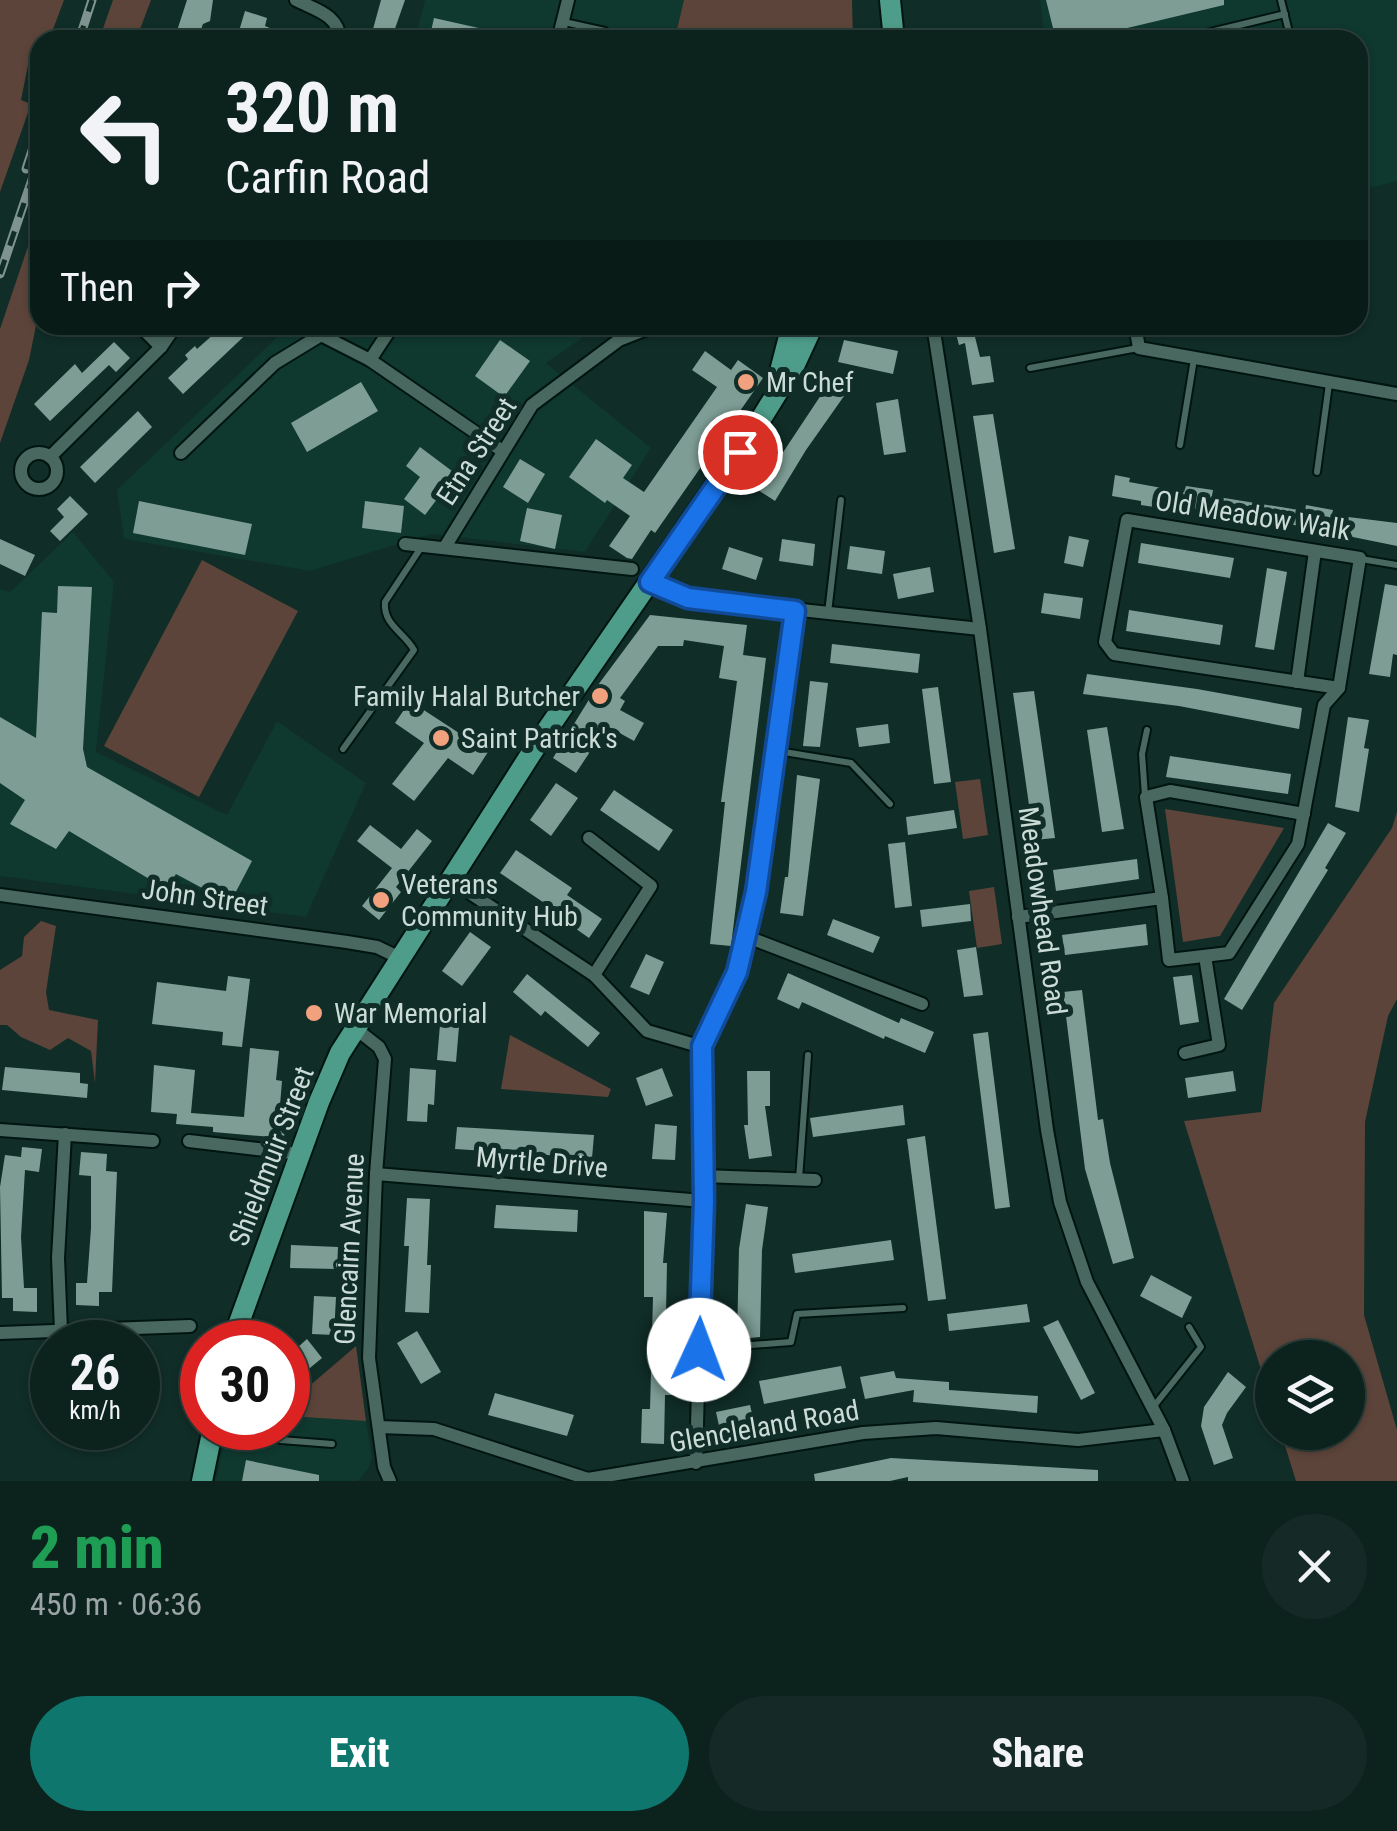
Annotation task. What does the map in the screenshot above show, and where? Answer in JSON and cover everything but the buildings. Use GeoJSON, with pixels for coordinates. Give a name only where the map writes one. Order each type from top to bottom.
{"type":"FeatureCollection","features":[{"type":"Feature","properties":{"kind":"main road"},"geometry":{"type":"LineString","coordinates":[[890,0],[893,30]]}},
{"type":"Feature","properties":{"kind":"main road","name":"Shieldmuir Street"},"geometry":{"type":"LineString","coordinates":[[774,395],[789,335]]}},
{"type":"Feature","properties":{"kind":"main road","name":"Shieldmuir Street"},"geometry":{"type":"LineString","coordinates":[[240,1320],[340,1053],[536,746],[756,427],[796,364],[809,335]]}},
{"type":"Feature","properties":{"kind":"main road"},"geometry":{"type":"LineString","coordinates":[[202,1481],[209,1450]]}},
{"type":"Feature","properties":{"kind":"street"},"geometry":{"type":"LineString","coordinates":[[296,0],[332,18],[338,30]]}},
{"type":"Feature","properties":{"kind":"street"},"geometry":{"type":"LineString","coordinates":[[560,30],[568,0]]}},
{"type":"Feature","properties":{"kind":"street"},"geometry":{"type":"LineString","coordinates":[[149,335],[160,347]]}},
{"type":"Feature","properties":{"kind":"street"},"geometry":{"type":"LineString","coordinates":[[50,458],[169,335]]}},
{"type":"Feature","properties":{"kind":"street"},"geometry":{"type":"LineString","coordinates":[[181,454],[275,362],[319,335]]}},
{"type":"Feature","properties":{"kind":"street"},"geometry":{"type":"LineString","coordinates":[[323,335],[370,360],[502,450]]}},
{"type":"Feature","properties":{"kind":"street"},"geometry":{"type":"LineString","coordinates":[[370,360],[386,335]]}},
{"type":"Feature","properties":{"kind":"street","name":"Etna Street"},"geometry":{"type":"LineString","coordinates":[[444,547],[532,405],[619,340],[632,335]]}},
{"type":"Feature","properties":{"kind":"street"},"geometry":{"type":"LineString","coordinates":[[796,364],[816,335]]}},
{"type":"Feature","properties":{"kind":"street","name":"Meadowhead Road"},"geometry":{"type":"LineString","coordinates":[[934,335],[980,629],[1060,1202],[1086,1282],[1164,1430],[1183,1481]]}},
{"type":"Feature","properties":{"kind":"street"},"geometry":{"type":"LineString","coordinates":[[1137,335],[1139,348],[1397,394]]}},
{"type":"Feature","properties":{"kind":"street","name":"Old Meadow Walk"},"geometry":{"type":"LineString","coordinates":[[1127,520],[1360,558],[1339,688],[1114,654],[1105,642],[1127,520]]}},
{"type":"Feature","properties":{"kind":"street"},"geometry":{"type":"LineString","coordinates":[[405,544],[632,570]]}},
{"type":"Feature","properties":{"kind":"street"},"geometry":{"type":"LineString","coordinates":[[1297,682],[1314,551]]}},
{"type":"Feature","properties":{"kind":"street"},"geometry":{"type":"LineString","coordinates":[[650,582],[688,598],[980,629]]}},
{"type":"Feature","properties":{"kind":"street"},"geometry":{"type":"LineString","coordinates":[[696,1464],[704,1201],[702,1046],[737,972],[746,936],[778,751],[795,611]]}},
{"type":"Feature","properties":{"kind":"street"},"geometry":{"type":"LineString","coordinates":[[1304,814],[1170,791],[1146,797],[1170,960],[1228,953],[1298,844],[1304,814],[1324,704],[1339,688]]}},
{"type":"Feature","properties":{"kind":"street"},"geometry":{"type":"LineString","coordinates":[[589,838],[651,886],[594,975]]}},
{"type":"Feature","properties":{"kind":"street"},"geometry":{"type":"LineString","coordinates":[[467,891],[594,975],[646,1031],[702,1046]]}},
{"type":"Feature","properties":{"kind":"street","name":"John Street"},"geometry":{"type":"LineString","coordinates":[[0,895],[347,942],[400,958]]}},
{"type":"Feature","properties":{"kind":"street"},"geometry":{"type":"LineString","coordinates":[[1018,916],[1162,898]]}},
{"type":"Feature","properties":{"kind":"street"},"geometry":{"type":"LineString","coordinates":[[746,936],[922,1004]]}},
{"type":"Feature","properties":{"kind":"street"},"geometry":{"type":"LineString","coordinates":[[1185,1053],[1219,1046],[1205,956]]}},
{"type":"Feature","properties":{"kind":"street","name":"Glencairn Avenue"},"geometry":{"type":"LineString","coordinates":[[356,1029],[378,1047],[385,1059],[368,1358],[387,1474]]}},
{"type":"Feature","properties":{"kind":"street"},"geometry":{"type":"LineString","coordinates":[[0,1130],[153,1141]]}},
{"type":"Feature","properties":{"kind":"street"},"geometry":{"type":"LineString","coordinates":[[61,1320],[58,1258],[65,1134]]}},
{"type":"Feature","properties":{"kind":"street"},"geometry":{"type":"LineString","coordinates":[[190,1140],[300,1154]]}},
{"type":"Feature","properties":{"kind":"street","name":"Myrtle Drive"},"geometry":{"type":"LineString","coordinates":[[376,1174],[704,1201]]}},
{"type":"Feature","properties":{"kind":"street"},"geometry":{"type":"LineString","coordinates":[[703,1176],[815,1180]]}},
{"type":"Feature","properties":{"kind":"street"},"geometry":{"type":"LineString","coordinates":[[0,1333],[30,1332]]}},
{"type":"Feature","properties":{"kind":"street","name":"Glencleland Road"},"geometry":{"type":"LineString","coordinates":[[379,1427],[434,1429],[588,1479],[639,1476],[863,1433],[936,1428],[1078,1440],[1164,1430]]}},
{"type":"Feature","properties":{"kind":"street"},"geometry":{"type":"LineString","coordinates":[[372,1481],[387,1474]]}},
{"type":"Feature","properties":{"kind":"lane"},"geometry":{"type":"LineString","coordinates":[[1281,0],[1289,30]]}},
{"type":"Feature","properties":{"kind":"lane"},"geometry":{"type":"LineString","coordinates":[[1219,30],[1285,14]]}},
{"type":"Feature","properties":{"kind":"lane"},"geometry":{"type":"LineString","coordinates":[[562,22],[600,30]]}},
{"type":"Feature","properties":{"kind":"lane"},"geometry":{"type":"LineString","coordinates":[[1030,368],[1139,348]]}},
{"type":"Feature","properties":{"kind":"lane"},"geometry":{"type":"LineString","coordinates":[[1180,445],[1194,358]]}},
{"type":"Feature","properties":{"kind":"lane"},"geometry":{"type":"LineString","coordinates":[[1317,472],[1329,382]]}},
{"type":"Feature","properties":{"kind":"lane"},"geometry":{"type":"LineString","coordinates":[[828,614],[841,500]]}},
{"type":"Feature","properties":{"kind":"lane"},"geometry":{"type":"LineString","coordinates":[[343,749],[414,650],[384,613],[385,602],[422,545]]}},
{"type":"Feature","properties":{"kind":"lane"},"geometry":{"type":"LineString","coordinates":[[1360,558],[1397,565]]}},
{"type":"Feature","properties":{"kind":"lane"},"geometry":{"type":"LineString","coordinates":[[1146,797],[1142,754],[1148,730]]}},
{"type":"Feature","properties":{"kind":"lane"},"geometry":{"type":"LineString","coordinates":[[778,751],[851,763],[890,804]]}},
{"type":"Feature","properties":{"kind":"lane"},"geometry":{"type":"LineString","coordinates":[[799,1180],[808,1056]]}},
{"type":"Feature","properties":{"kind":"lane"},"geometry":{"type":"LineString","coordinates":[[699,1350],[791,1342],[797,1314],[903,1308]]}},
{"type":"Feature","properties":{"kind":"lane"},"geometry":{"type":"LineString","coordinates":[[1153,1408],[1201,1347],[1189,1327]]}},
{"type":"Feature","properties":{"kind":"lane"},"geometry":{"type":"LineString","coordinates":[[310,1442],[332,1444]]}},
{"type":"Feature","properties":{"kind":"shaded area"},"geometry":{"type":"Polygon","coordinates":[[[0,0],[64,0],[53,30],[30,30],[30,63],[21,100],[30,107],[0,192],[0,0]]]}},
{"type":"Feature","properties":{"kind":"shaded area"},"geometry":{"type":"Polygon","coordinates":[[[113,0],[151,0],[140,30],[102,30],[113,0]]]}},
{"type":"Feature","properties":{"kind":"shaded area"},"geometry":{"type":"Polygon","coordinates":[[[425,0],[684,0],[677,30],[418,30],[425,0]]]}},
{"type":"Feature","properties":{"kind":"shaded area"},"geometry":{"type":"Polygon","coordinates":[[[684,0],[852,0],[853,30],[677,30],[684,0]]]}},
{"type":"Feature","properties":{"kind":"shaded area"},"geometry":{"type":"Polygon","coordinates":[[[1040,0],[1397,0],[1397,181],[1368,188],[1368,30],[1044,30],[1040,0]]]}},
{"type":"Feature","properties":{"kind":"shaded area"},"geometry":{"type":"Polygon","coordinates":[[[30,240],[30,335],[34,335],[0,443],[0,329],[30,240]]]}},
{"type":"Feature","properties":{"kind":"shaded area"},"geometry":{"type":"Polygon","coordinates":[[[280,335],[587,335],[546,363],[651,448],[585,552],[431,534],[310,571],[124,539],[117,490],[280,335]]]}},
{"type":"Feature","properties":{"kind":"shaded area"},"geometry":{"type":"Polygon","coordinates":[[[73,532],[114,582],[96,752],[227,815],[277,721],[366,783],[306,917],[0,876],[0,589],[10,592],[73,532]]]}},
{"type":"Feature","properties":{"kind":"shaded area"},"geometry":{"type":"Polygon","coordinates":[[[202,560],[298,611],[199,797],[104,746],[202,560]]]}},
{"type":"Feature","properties":{"kind":"shaded area"},"geometry":{"type":"Polygon","coordinates":[[[980,779],[988,835],[963,839],[955,782],[980,779]]]}},
{"type":"Feature","properties":{"kind":"shaded area"},"geometry":{"type":"Polygon","coordinates":[[[1165,809],[1284,828],[1220,936],[1183,942],[1165,809]]]}},
{"type":"Feature","properties":{"kind":"shaded area"},"geometry":{"type":"Polygon","coordinates":[[[1397,812],[1397,999],[1388,1016],[1365,1122],[1364,1315],[1397,1430],[1397,1481],[1296,1481],[1286,1450],[1365,1450],[1365,1340],[1255,1340],[1255,1350],[1184,1121],[1261,1112],[1274,1003],[1392,828],[1397,812]]]}},
{"type":"Feature","properties":{"kind":"shaded area"},"geometry":{"type":"Polygon","coordinates":[[[994,887],[1002,944],[977,948],[969,891],[994,887]]]}},
{"type":"Feature","properties":{"kind":"shaded area"},"geometry":{"type":"Polygon","coordinates":[[[41,921],[56,926],[46,992],[49,1010],[98,1020],[95,1083],[91,1051],[68,1038],[50,1050],[21,1037],[7,1025],[0,1025],[0,970],[22,956],[24,937],[41,921]]]}},
{"type":"Feature","properties":{"kind":"shaded area"},"geometry":{"type":"Polygon","coordinates":[[[510,1035],[611,1089],[608,1097],[501,1089],[510,1035]]]}},
{"type":"Feature","properties":{"kind":"shaded area"},"geometry":{"type":"Polygon","coordinates":[[[356,1346],[366,1421],[310,1417],[310,1385],[356,1346]]]}},
{"type":"Feature","properties":{"kind":"shaded area"},"geometry":{"type":"Polygon","coordinates":[[[310,1417],[366,1421],[372,1457],[358,1481],[216,1481],[222,1450],[310,1450],[310,1417]]]}},
{"type":"Feature","properties":{"kind":"railway"},"geometry":{"type":"LineString","coordinates":[[82,30],[92,0]]}},
{"type":"Feature","properties":{"kind":"railway"},"geometry":{"type":"LineString","coordinates":[[26,169],[30,157]]}},
{"type":"Feature","properties":{"kind":"railway"},"geometry":{"type":"LineString","coordinates":[[0,274],[30,186]]}},
{"type":"Feature","properties":{"kind":"place","name":"Mr Chef"},"geometry":{"type":"Point","coordinates":[746,382]}},
{"type":"Feature","properties":{"kind":"place","name":"Family Halal Butcher"},"geometry":{"type":"Point","coordinates":[600,696]}},
{"type":"Feature","properties":{"kind":"place","name":"Saint Patrick's"},"geometry":{"type":"Point","coordinates":[441,738]}},
{"type":"Feature","properties":{"kind":"place","name":"Veterans Community Hub"},"geometry":{"type":"Point","coordinates":[381,900]}},
{"type":"Feature","properties":{"kind":"place","name":"War Memorial"},"geometry":{"type":"Point","coordinates":[314,1013]}},
{"type":"Feature","properties":{"kind":"route"},"geometry":{"type":"LineString","coordinates":[[699,1350],[704,1201],[702,1046],[737,972],[756,892],[795,611],[688,598],[650,582],[740,452]]}}]}
